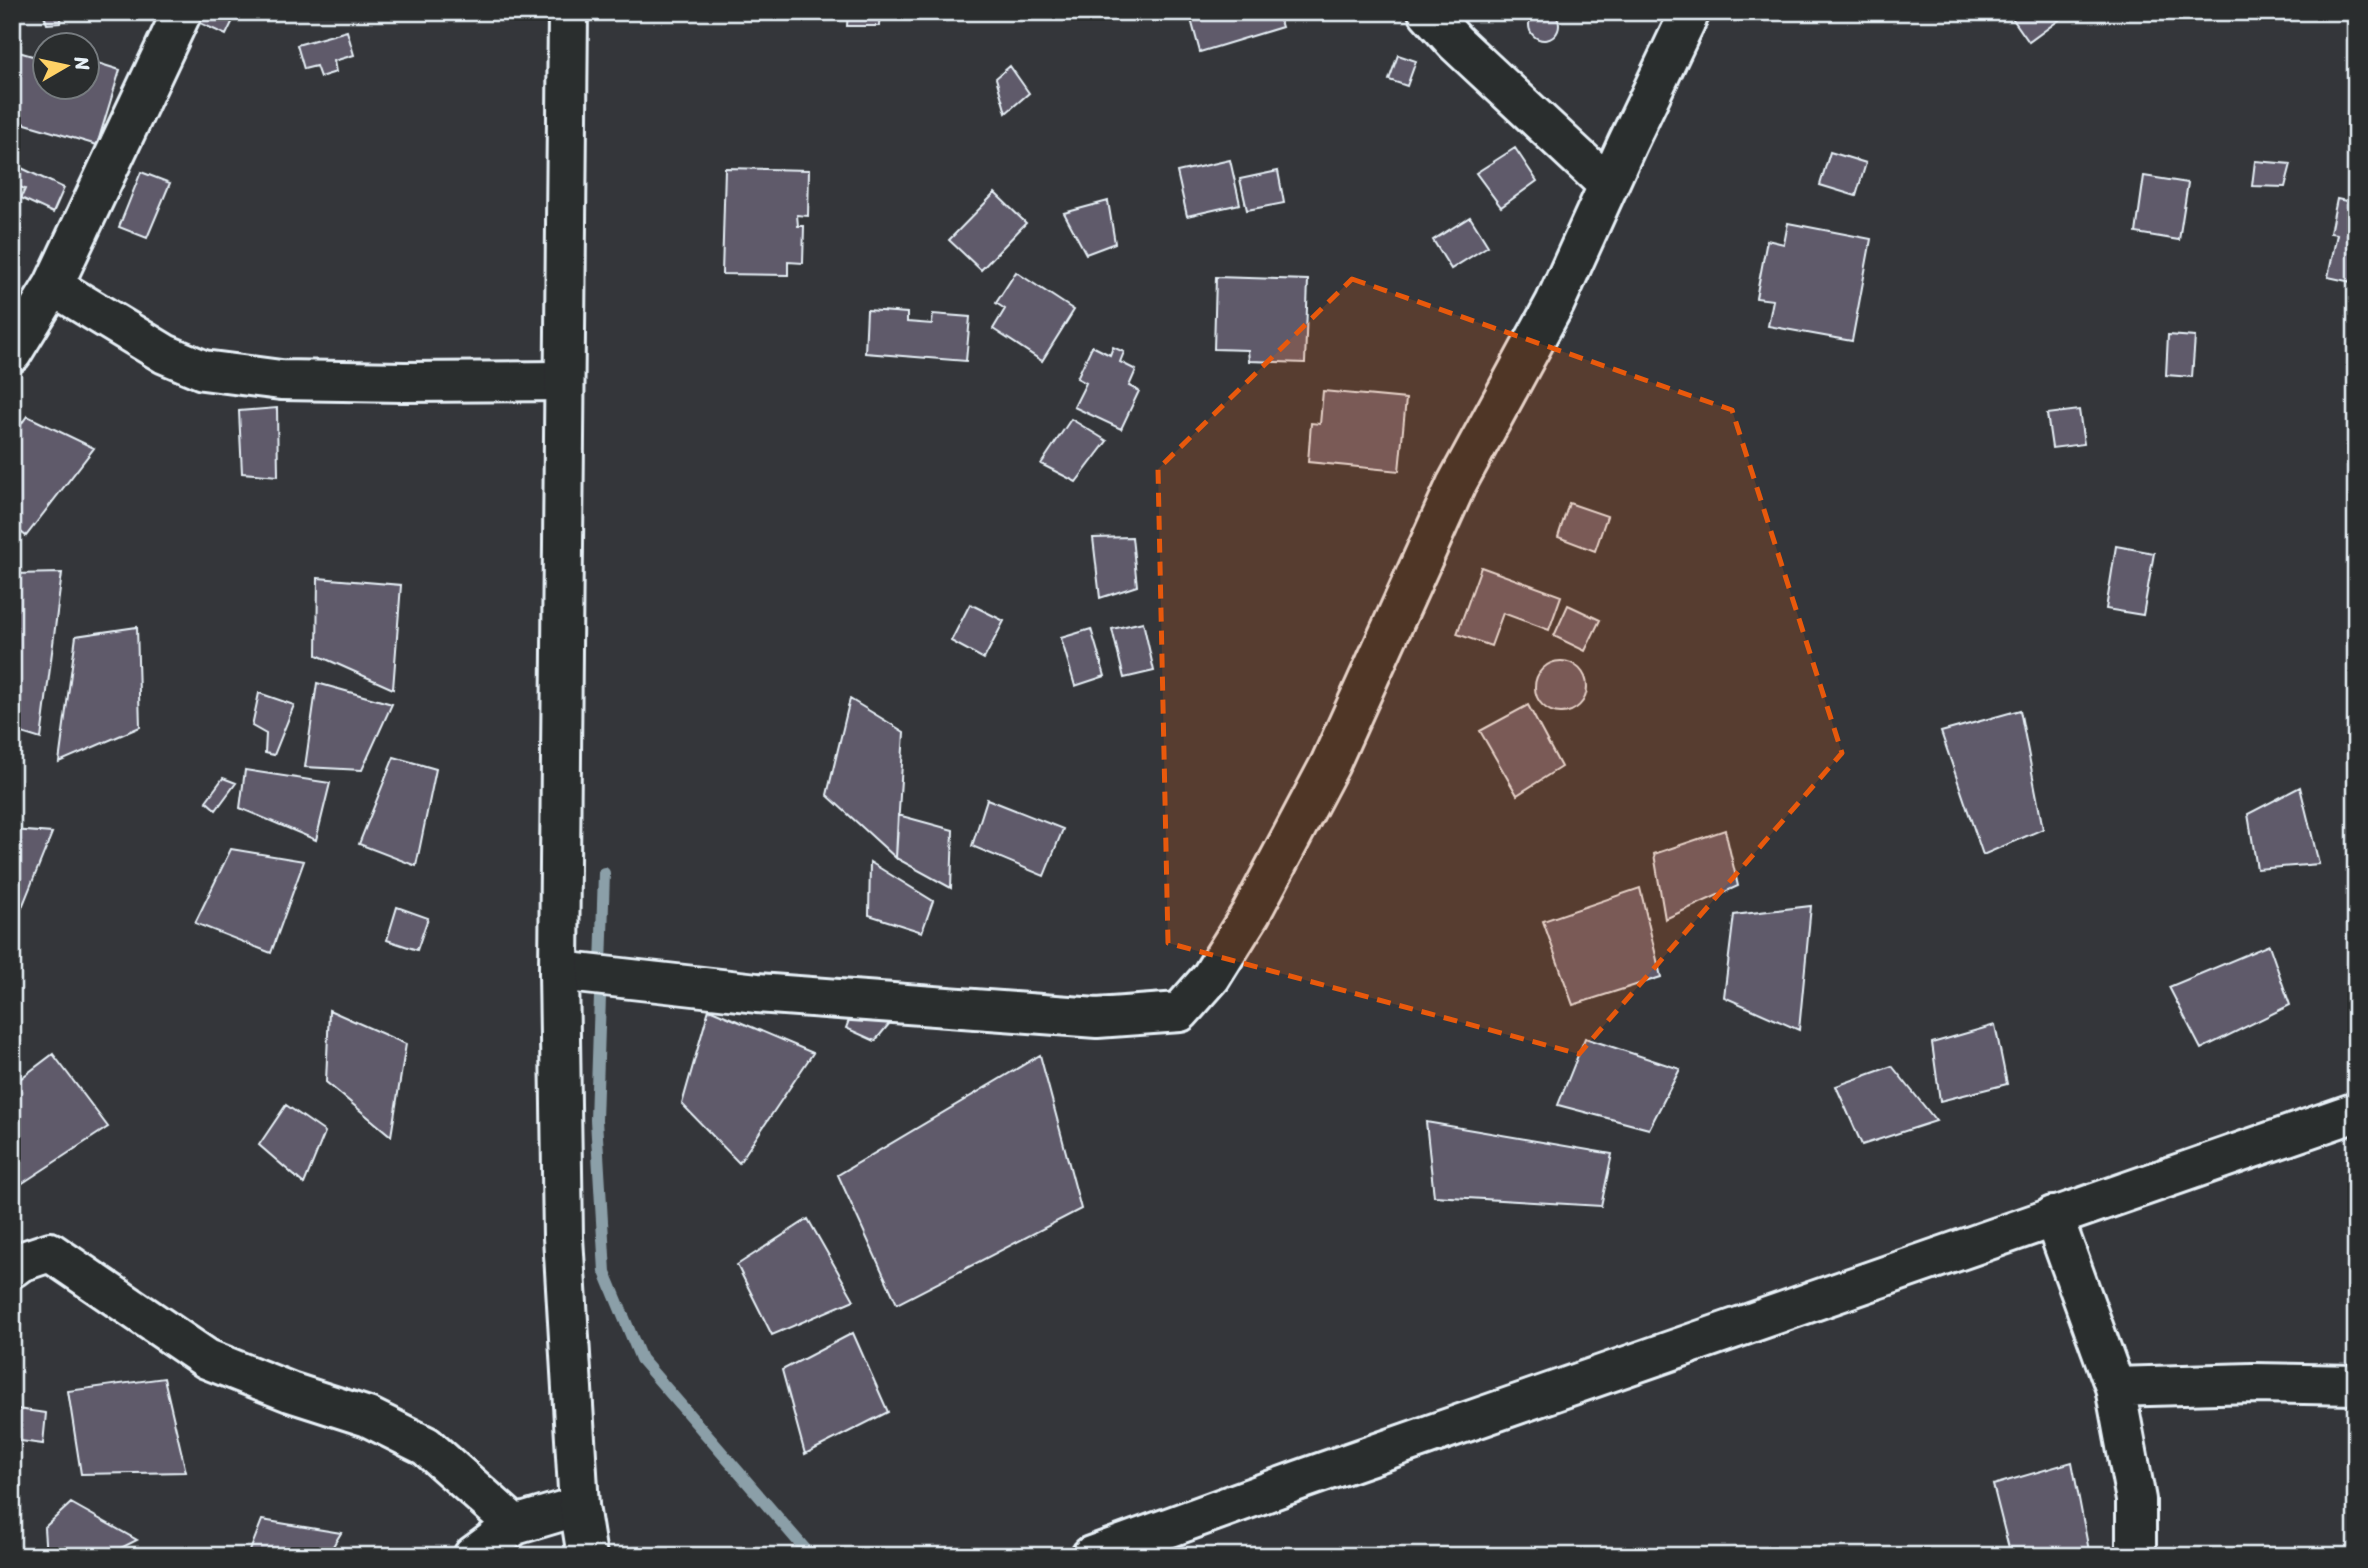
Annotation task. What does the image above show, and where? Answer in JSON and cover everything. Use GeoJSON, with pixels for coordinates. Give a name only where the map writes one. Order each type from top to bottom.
{"type":"FeatureCollection","features":[{"type":"Feature","properties":{"kind":"street"},"geometry":{"type":"LineString","coordinates":[[12,353],[53,286],[182,12]]}},
{"type":"Feature","properties":{"kind":"street"},"geometry":{"type":"LineString","coordinates":[[568,12],[559,971],[563,1237],[579,1506],[587,1556]]}},
{"type":"Feature","properties":{"kind":"street"},"geometry":{"type":"LineString","coordinates":[[1428,12],[1608,186]]}},
{"type":"Feature","properties":{"kind":"street"},"geometry":{"type":"LineString","coordinates":[[559,971],[757,993],[1083,1017],[1180,1012],[1211,976],[1251,913],[1330,764],[1456,485],[1555,303],[1690,12]]}},
{"type":"Feature","properties":{"kind":"street"},"geometry":{"type":"LineString","coordinates":[[53,286],[165,354],[202,370],[281,380],[564,381]]}},
{"type":"Feature","properties":{"kind":"street"},"geometry":{"type":"LineString","coordinates":[[1091,1556],[1314,1475],[2356,1112]]}},
{"type":"Feature","properties":{"kind":"street"},"geometry":{"type":"LineString","coordinates":[[2053,1216],[2115,1387],[2136,1500],[2136,1556]]}},
{"type":"Feature","properties":{"kind":"street"},"geometry":{"type":"LineString","coordinates":[[12,1268],[20,1262],[51,1252],[207,1359],[290,1392],[368,1417],[426,1446],[515,1525]]}},
{"type":"Feature","properties":{"kind":"street"},"geometry":{"type":"LineString","coordinates":[[2115,1387],[2252,1383],[2356,1385]]}},
{"type":"Feature","properties":{"kind":"street"},"geometry":{"type":"LineString","coordinates":[[473,1556],[515,1525],[579,1506]]}},
{"type":"Feature","properties":{"kind":"highlighted area"},"geometry":{"type":"Polygon","coordinates":[[[1352,279],[1732,410],[1842,753],[1579,1054],[1168,943],[1158,469],[1352,279]]]}},
{"type":"Feature","properties":{"kind":"building"},"geometry":{"type":"Polygon","coordinates":[[[1544,10],[1550,11],[1558,19],[1558,31],[1550,39],[1544,40],[1538,39],[1530,31],[1529,25],[1530,19],[1538,11],[1544,10]]]}},
{"type":"Feature","properties":{"kind":"building"},"geometry":{"type":"Polygon","coordinates":[[[43,12],[63,12],[60,23],[47,24],[43,12]]]}},
{"type":"Feature","properties":{"kind":"building"},"geometry":{"type":"Polygon","coordinates":[[[202,12],[237,12],[226,35],[198,22],[202,12]]]}},
{"type":"Feature","properties":{"kind":"building"},"geometry":{"type":"Polygon","coordinates":[[[848,12],[880,12],[879,26],[847,26],[848,12]]]}},
{"type":"Feature","properties":{"kind":"building"},"geometry":{"type":"Polygon","coordinates":[[[1189,12],[1277,12],[1282,27],[1200,52],[1189,12]]]}},
{"type":"Feature","properties":{"kind":"building"},"geometry":{"type":"Polygon","coordinates":[[[2008,12],[2070,12],[2029,42],[2008,12]]]}},
{"type":"Feature","properties":{"kind":"building"},"geometry":{"type":"Polygon","coordinates":[[[347,31],[354,55],[334,61],[336,72],[320,77],[316,66],[304,69],[297,45],[347,31]]]}},
{"type":"Feature","properties":{"kind":"building"},"geometry":{"type":"Polygon","coordinates":[[[12,50],[32,56],[32,102],[102,102],[102,64],[120,70],[97,145],[12,120],[12,50]]]}},
{"type":"Feature","properties":{"kind":"building"},"geometry":{"type":"Polygon","coordinates":[[[1398,55],[1416,61],[1407,86],[1389,80],[1398,55]]]}},
{"type":"Feature","properties":{"kind":"building"},"geometry":{"type":"Polygon","coordinates":[[[1010,66],[1029,93],[1006,113],[996,78],[1010,66]]]}},
{"type":"Feature","properties":{"kind":"building"},"geometry":{"type":"Polygon","coordinates":[[[1515,148],[1537,181],[1501,207],[1476,173],[1515,148]]]}},
{"type":"Feature","properties":{"kind":"building"},"geometry":{"type":"Polygon","coordinates":[[[1830,152],[1866,163],[1856,196],[1820,185],[1830,152]]]}},
{"type":"Feature","properties":{"kind":"building"},"geometry":{"type":"Polygon","coordinates":[[[1230,160],[1240,204],[1187,216],[1177,172],[1230,160]]]}},
{"type":"Feature","properties":{"kind":"building"},"geometry":{"type":"Polygon","coordinates":[[[2255,161],[2291,164],[2285,187],[2252,186],[2255,161]]]}},
{"type":"Feature","properties":{"kind":"building"},"geometry":{"type":"Polygon","coordinates":[[[15,165],[64,188],[53,213],[21,198],[25,189],[12,184],[15,165]]]}},
{"type":"Feature","properties":{"kind":"building"},"geometry":{"type":"Polygon","coordinates":[[[725,168],[809,170],[808,216],[797,215],[798,226],[804,226],[803,263],[788,262],[788,275],[722,274],[725,168]]]}},
{"type":"Feature","properties":{"kind":"building"},"geometry":{"type":"Polygon","coordinates":[[[1278,171],[1284,203],[1247,210],[1240,179],[1278,171]]]}},
{"type":"Feature","properties":{"kind":"building"},"geometry":{"type":"Polygon","coordinates":[[[141,172],[170,183],[147,238],[119,227],[141,172]]]}},
{"type":"Feature","properties":{"kind":"building"},"geometry":{"type":"Polygon","coordinates":[[[2144,176],[2188,183],[2179,240],[2136,233],[2144,176]]]}},
{"type":"Feature","properties":{"kind":"building"},"geometry":{"type":"Polygon","coordinates":[[[995,193],[1026,223],[981,270],[949,240],[995,193]]]}},
{"type":"Feature","properties":{"kind":"building"},"geometry":{"type":"Polygon","coordinates":[[[2337,199],[2356,203],[2356,283],[2328,277],[2337,234],[2330,233],[2337,199]]]}},
{"type":"Feature","properties":{"kind":"building"},"geometry":{"type":"Polygon","coordinates":[[[1108,201],[1115,243],[1086,254],[1064,213],[1108,201]]]}},
{"type":"Feature","properties":{"kind":"building"},"geometry":{"type":"Polygon","coordinates":[[[1470,217],[1488,246],[1451,269],[1433,240],[1470,217]]]}},
{"type":"Feature","properties":{"kind":"building"},"geometry":{"type":"Polygon","coordinates":[[[1788,223],[1871,239],[1852,341],[1768,326],[1773,300],[1756,298],[1767,240],[1784,244],[1788,223]]]}},
{"type":"Feature","properties":{"kind":"building"},"geometry":{"type":"Polygon","coordinates":[[[1016,272],[1074,310],[1042,361],[993,329],[1005,309],[996,303],[1016,272]]]}},
{"type":"Feature","properties":{"kind":"building"},"geometry":{"type":"Polygon","coordinates":[[[1216,277],[1308,280],[1305,363],[1249,361],[1248,350],[1214,349],[1216,277]]]}},
{"type":"Feature","properties":{"kind":"building"},"geometry":{"type":"Polygon","coordinates":[[[867,310],[907,313],[907,322],[932,324],[933,314],[970,317],[966,361],[865,353],[867,310]]]}},
{"type":"Feature","properties":{"kind":"building"},"geometry":{"type":"Polygon","coordinates":[[[2168,335],[2195,337],[2192,377],[2166,375],[2168,335]]]}},
{"type":"Feature","properties":{"kind":"building"},"geometry":{"type":"Polygon","coordinates":[[[1092,346],[1110,355],[1113,347],[1124,352],[1120,362],[1136,370],[1129,386],[1139,391],[1121,429],[1074,407],[1086,383],[1077,378],[1092,346]]]}},
{"type":"Feature","properties":{"kind":"building"},"geometry":{"type":"Polygon","coordinates":[[[1323,391],[1406,399],[1399,471],[1308,462],[1311,423],[1320,424],[1323,391]]]}},
{"type":"Feature","properties":{"kind":"building"},"geometry":{"type":"Polygon","coordinates":[[[277,408],[278,476],[242,473],[239,411],[277,408]]]}},
{"type":"Feature","properties":{"kind":"building"},"geometry":{"type":"Polygon","coordinates":[[[2079,410],[2084,444],[2052,448],[2047,414],[2079,410]]]}},
{"type":"Feature","properties":{"kind":"building"},"geometry":{"type":"Polygon","coordinates":[[[27,416],[94,448],[26,536],[12,525],[12,437],[27,416]]]}},
{"type":"Feature","properties":{"kind":"building"},"geometry":{"type":"Polygon","coordinates":[[[1071,419],[1107,441],[1076,482],[1041,464],[1071,419]]]}},
{"type":"Feature","properties":{"kind":"building"},"geometry":{"type":"Polygon","coordinates":[[[1569,503],[1607,516],[1595,551],[1558,537],[1569,503]]]}},
{"type":"Feature","properties":{"kind":"building"},"geometry":{"type":"Polygon","coordinates":[[[1132,537],[1137,586],[1100,598],[1093,538],[1132,537]]]}},
{"type":"Feature","properties":{"kind":"building"},"geometry":{"type":"Polygon","coordinates":[[[2116,546],[2154,553],[2143,615],[2106,609],[2116,546]]]}},
{"type":"Feature","properties":{"kind":"building"},"geometry":{"type":"Polygon","coordinates":[[[1481,567],[1561,596],[1549,630],[1503,613],[1491,646],[1457,634],[1481,567]]]}},
{"type":"Feature","properties":{"kind":"building"},"geometry":{"type":"Polygon","coordinates":[[[62,573],[41,739],[12,730],[12,574],[62,573]]]}},
{"type":"Feature","properties":{"kind":"building"},"geometry":{"type":"Polygon","coordinates":[[[318,578],[401,585],[393,689],[317,655],[318,578]]]}},
{"type":"Feature","properties":{"kind":"building"},"geometry":{"type":"Polygon","coordinates":[[[970,604],[1004,621],[984,659],[951,641],[970,604]]]}},
{"type":"Feature","properties":{"kind":"building"},"geometry":{"type":"Polygon","coordinates":[[[1568,605],[1600,620],[1585,651],[1554,636],[1568,605]]]}},
{"type":"Feature","properties":{"kind":"building"},"geometry":{"type":"Polygon","coordinates":[[[1143,622],[1154,671],[1124,678],[1112,629],[1143,622]]]}},
{"type":"Feature","properties":{"kind":"building"},"geometry":{"type":"Polygon","coordinates":[[[137,627],[140,727],[59,762],[76,636],[137,627]]]}},
{"type":"Feature","properties":{"kind":"building"},"geometry":{"type":"Polygon","coordinates":[[[1091,629],[1105,676],[1075,686],[1061,638],[1091,629]]]}},
{"type":"Feature","properties":{"kind":"building"},"geometry":{"type":"Polygon","coordinates":[[[1561,661],[1571,663],[1579,669],[1585,677],[1585,697],[1579,705],[1571,711],[1561,713],[1551,711],[1543,705],[1537,697],[1535,687],[1537,677],[1543,669],[1551,663],[1561,661]]]}},
{"type":"Feature","properties":{"kind":"building"},"geometry":{"type":"Polygon","coordinates":[[[317,683],[392,704],[362,770],[305,767],[317,683]]]}},
{"type":"Feature","properties":{"kind":"building"},"geometry":{"type":"Polygon","coordinates":[[[259,693],[294,705],[274,755],[265,753],[266,734],[252,726],[259,693]]]}},
{"type":"Feature","properties":{"kind":"building"},"geometry":{"type":"Polygon","coordinates":[[[850,699],[904,732],[896,858],[827,795],[850,699]]]}},
{"type":"Feature","properties":{"kind":"building"},"geometry":{"type":"Polygon","coordinates":[[[1528,705],[1561,767],[1517,795],[1480,731],[1528,705]]]}},
{"type":"Feature","properties":{"kind":"building"},"geometry":{"type":"Polygon","coordinates":[[[2020,710],[2043,829],[1983,855],[1941,732],[2020,710]]]}},
{"type":"Feature","properties":{"kind":"building"},"geometry":{"type":"Polygon","coordinates":[[[394,757],[436,769],[416,866],[359,844],[394,757]]]}},
{"type":"Feature","properties":{"kind":"building"},"geometry":{"type":"Polygon","coordinates":[[[245,770],[330,783],[316,840],[240,808],[245,770]]]}},
{"type":"Feature","properties":{"kind":"building"},"geometry":{"type":"Polygon","coordinates":[[[223,778],[236,783],[216,810],[206,801],[223,778]]]}},
{"type":"Feature","properties":{"kind":"building"},"geometry":{"type":"Polygon","coordinates":[[[2300,787],[2319,864],[2257,869],[2248,814],[2300,787]]]}},
{"type":"Feature","properties":{"kind":"building"},"geometry":{"type":"Polygon","coordinates":[[[987,799],[1063,829],[1044,876],[972,846],[987,799]]]}},
{"type":"Feature","properties":{"kind":"building"},"geometry":{"type":"Polygon","coordinates":[[[898,815],[953,830],[951,888],[896,858],[898,815]]]}},
{"type":"Feature","properties":{"kind":"building"},"geometry":{"type":"Polygon","coordinates":[[[12,830],[52,833],[14,927],[12,927],[12,830]]]}},
{"type":"Feature","properties":{"kind":"building"},"geometry":{"type":"Polygon","coordinates":[[[1725,830],[1738,886],[1665,919],[1654,854],[1725,830]]]}},
{"type":"Feature","properties":{"kind":"building"},"geometry":{"type":"Polygon","coordinates":[[[231,849],[304,861],[271,953],[195,923],[231,849]]]}},
{"type":"Feature","properties":{"kind":"building"},"geometry":{"type":"Polygon","coordinates":[[[870,862],[933,901],[922,932],[869,915],[870,862]]]}},
{"type":"Feature","properties":{"kind":"building"},"geometry":{"type":"Polygon","coordinates":[[[1640,888],[1661,977],[1573,1005],[1543,921],[1640,888]]]}},
{"type":"Feature","properties":{"kind":"building"},"geometry":{"type":"Polygon","coordinates":[[[1811,906],[1799,1030],[1724,997],[1734,915],[1811,906]]]}},
{"type":"Feature","properties":{"kind":"building"},"geometry":{"type":"Polygon","coordinates":[[[397,907],[428,918],[417,950],[387,940],[397,907]]]}},
{"type":"Feature","properties":{"kind":"building"},"geometry":{"type":"Polygon","coordinates":[[[2269,945],[2290,1005],[2201,1049],[2169,987],[2269,945]]]}},
{"type":"Feature","properties":{"kind":"building"},"geometry":{"type":"Polygon","coordinates":[[[709,1009],[813,1053],[739,1163],[682,1104],[709,1009]]]}},
{"type":"Feature","properties":{"kind":"building"},"geometry":{"type":"Polygon","coordinates":[[[329,1010],[406,1044],[391,1136],[326,1082],[329,1010]]]}},
{"type":"Feature","properties":{"kind":"building"},"geometry":{"type":"Polygon","coordinates":[[[851,1015],[894,1018],[875,1041],[846,1028],[851,1015]]]}},
{"type":"Feature","properties":{"kind":"building"},"geometry":{"type":"Polygon","coordinates":[[[1995,1025],[2007,1084],[1940,1101],[1932,1043],[1995,1025]]]}},
{"type":"Feature","properties":{"kind":"building"},"geometry":{"type":"Polygon","coordinates":[[[1585,1038],[1680,1069],[1649,1129],[1558,1105],[1585,1038]]]}},
{"type":"Feature","properties":{"kind":"building"},"geometry":{"type":"Polygon","coordinates":[[[53,1054],[108,1127],[12,1190],[12,1085],[53,1054]]]}},
{"type":"Feature","properties":{"kind":"building"},"geometry":{"type":"Polygon","coordinates":[[[1040,1055],[1081,1209],[897,1304],[838,1175],[1040,1055]]]}},
{"type":"Feature","properties":{"kind":"building"},"geometry":{"type":"Polygon","coordinates":[[[1892,1066],[1936,1121],[1862,1145],[1836,1086],[1892,1066]]]}},
{"type":"Feature","properties":{"kind":"building"},"geometry":{"type":"Polygon","coordinates":[[[286,1105],[325,1132],[304,1184],[259,1145],[286,1105]]]}},
{"type":"Feature","properties":{"kind":"building"},"geometry":{"type":"Polygon","coordinates":[[[1426,1122],[1612,1154],[1601,1206],[1434,1196],[1426,1122]]]}},
{"type":"Feature","properties":{"kind":"building"},"geometry":{"type":"Polygon","coordinates":[[[808,1219],[854,1300],[772,1335],[737,1265],[808,1219]]]}},
{"type":"Feature","properties":{"kind":"building"},"geometry":{"type":"Polygon","coordinates":[[[853,1333],[888,1412],[805,1454],[782,1370],[853,1333]]]}},
{"type":"Feature","properties":{"kind":"building"},"geometry":{"type":"Polygon","coordinates":[[[164,1378],[186,1472],[81,1474],[68,1391],[164,1378]]]}},
{"type":"Feature","properties":{"kind":"building"},"geometry":{"type":"Polygon","coordinates":[[[17,1409],[46,1413],[43,1444],[13,1440],[17,1409]]]}},
{"type":"Feature","properties":{"kind":"building"},"geometry":{"type":"Polygon","coordinates":[[[2072,1462],[2090,1556],[2011,1556],[1993,1485],[2072,1462]]]}},
{"type":"Feature","properties":{"kind":"building"},"geometry":{"type":"Polygon","coordinates":[[[71,1503],[137,1540],[105,1556],[46,1556],[44,1528],[71,1503]]]}},
{"type":"Feature","properties":{"kind":"building"},"geometry":{"type":"Polygon","coordinates":[[[262,1520],[341,1533],[327,1556],[248,1556],[262,1520]]]}},
{"type":"Feature","properties":{"kind":"waterway"},"geometry":{"type":"LineString","coordinates":[[604,873],[596,1120],[605,1272],[641,1359],[811,1556]]}}]}
